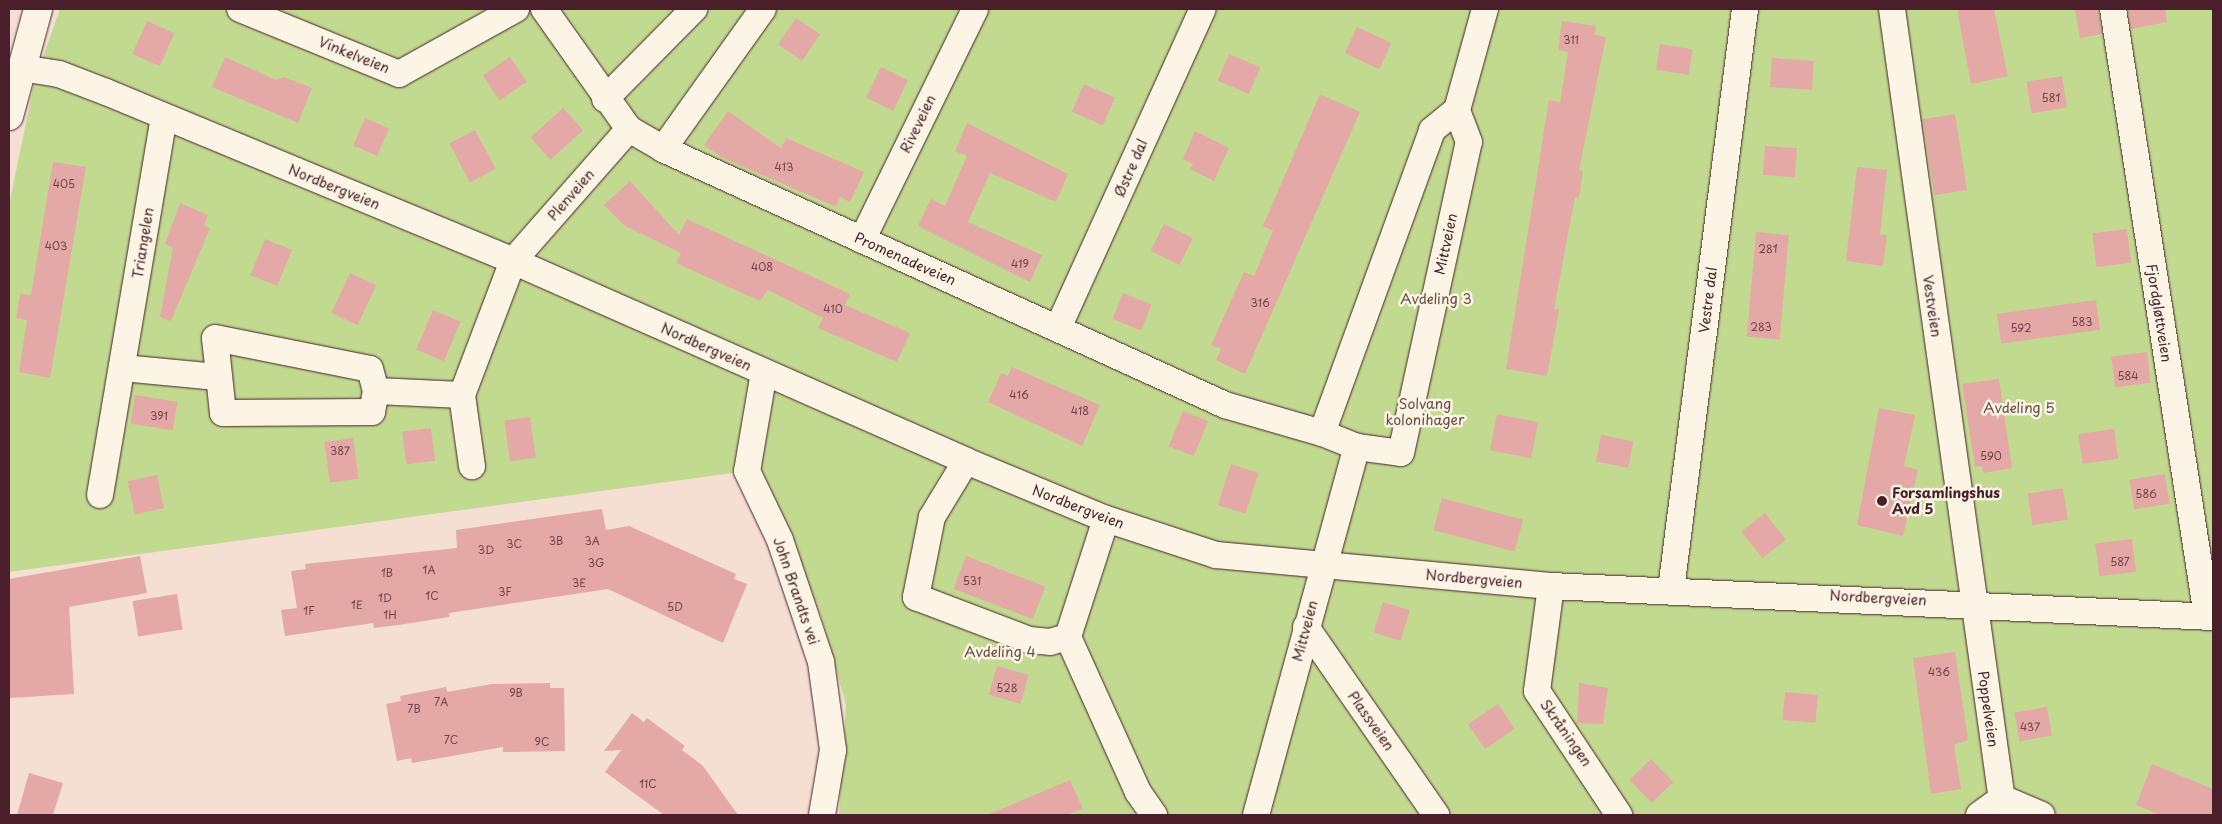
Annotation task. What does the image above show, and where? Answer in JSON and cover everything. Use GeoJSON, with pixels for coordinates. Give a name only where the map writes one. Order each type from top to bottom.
{"type":"FeatureCollection","features":[{"type":"Feature","properties":{"kind":"main road"},"geometry":{"type":"LineString","coordinates":[[9,116],[38,9]]}},
{"type":"Feature","properties":{"kind":"street","name":"Vinkelveien"},"geometry":{"type":"LineString","coordinates":[[240,9],[293,19],[399,74],[516,9]]}},
{"type":"Feature","properties":{"kind":"street","name":"Promenadeveien"},"geometry":{"type":"LineString","coordinates":[[544,9],[605,99],[629,129],[663,148],[1225,406],[1322,433]]}},
{"type":"Feature","properties":{"kind":"street"},"geometry":{"type":"LineString","coordinates":[[605,99],[694,9]]}},
{"type":"Feature","properties":{"kind":"street"},"geometry":{"type":"LineString","coordinates":[[663,148],[763,9]]}},
{"type":"Feature","properties":{"kind":"street","name":"Riveveien"},"geometry":{"type":"LineString","coordinates":[[862,240],[974,9]]}},
{"type":"Feature","properties":{"kind":"street","name":"Østre dal"},"geometry":{"type":"LineString","coordinates":[[1058,328],[1203,9]]}},
{"type":"Feature","properties":{"kind":"street"},"geometry":{"type":"LineString","coordinates":[[1322,433],[1432,130],[1457,110],[1485,9]]}},
{"type":"Feature","properties":{"kind":"street","name":"Vestre dal"},"geometry":{"type":"LineString","coordinates":[[1671,590],[1745,9]]}},
{"type":"Feature","properties":{"kind":"street","name":"Vestveien"},"geometry":{"type":"LineString","coordinates":[[1892,9],[1973,603]]}},
{"type":"Feature","properties":{"kind":"street","name":"Fjordgløttveien"},"geometry":{"type":"LineString","coordinates":[[2113,9],[2210,616]]}},
{"type":"Feature","properties":{"kind":"street","name":"Nordbergveien"},"geometry":{"type":"LineString","coordinates":[[21,68],[58,74],[164,117],[513,261],[966,461],[1106,519],[1216,555],[1323,567],[1551,586],[1973,603],[2210,616]]}},
{"type":"Feature","properties":{"kind":"street","name":"Mittveien"},"geometry":{"type":"LineString","coordinates":[[1322,433],[1356,447],[1401,453],[1469,142],[1457,110]]}},
{"type":"Feature","properties":{"kind":"street","name":"Triangelen"},"geometry":{"type":"LineString","coordinates":[[100,495],[164,117]]}},
{"type":"Feature","properties":{"kind":"street","name":"Plenveien"},"geometry":{"type":"LineString","coordinates":[[513,261],[629,129]]}},
{"type":"Feature","properties":{"kind":"street"},"geometry":{"type":"LineString","coordinates":[[472,466],[462,395],[513,261]]}},
{"type":"Feature","properties":{"kind":"street"},"geometry":{"type":"LineString","coordinates":[[215,338],[370,369],[376,391],[372,412],[223,413],[215,338]]}},
{"type":"Feature","properties":{"kind":"street"},"geometry":{"type":"LineString","coordinates":[[122,368],[218,378]]}},
{"type":"Feature","properties":{"kind":"street","name":"John Brandts vei"},"geometry":{"type":"LineString","coordinates":[[764,372],[747,471],[780,540],[821,662],[833,750],[822,815]]}},
{"type":"Feature","properties":{"kind":"street"},"geometry":{"type":"LineString","coordinates":[[376,391],[462,395]]}},
{"type":"Feature","properties":{"kind":"street","name":"Mittveien"},"geometry":{"type":"LineString","coordinates":[[1256,815],[1356,447]]}},
{"type":"Feature","properties":{"kind":"street"},"geometry":{"type":"LineString","coordinates":[[966,461],[932,517],[916,597],[1029,640],[1050,642],[1068,637]]}},
{"type":"Feature","properties":{"kind":"street"},"geometry":{"type":"LineString","coordinates":[[1106,519],[1068,637],[1138,792],[1154,815]]}},
{"type":"Feature","properties":{"kind":"street","name":"Skråningen"},"geometry":{"type":"LineString","coordinates":[[1551,586],[1537,691],[1619,815]]}},
{"type":"Feature","properties":{"kind":"street","name":"Poppelveien"},"geometry":{"type":"LineString","coordinates":[[1973,603],[2003,807]]}},
{"type":"Feature","properties":{"kind":"street","name":"Plassveien"},"geometry":{"type":"LineString","coordinates":[[1306,627],[1436,815]]}},
{"type":"Feature","properties":{"kind":"street"},"geometry":{"type":"LineString","coordinates":[[1979,815],[2003,807],[2042,815]]}},
{"type":"Feature","properties":{"kind":"green space","name":"Solvang kolonihager"},"geometry":{"type":"Polygon","coordinates":[[[60,9],[2213,9],[2213,815],[839,815],[846,705],[821,616],[785,536],[747,471],[9,572],[9,205],[35,79],[60,9]]]}},
{"type":"Feature","properties":{"kind":"building"},"geometry":{"type":"Polygon","coordinates":[[[1957,9],[1994,9],[2008,76],[1971,84],[1957,9]]]}},
{"type":"Feature","properties":{"kind":"building"},"geometry":{"type":"Polygon","coordinates":[[[2075,9],[2098,9],[2102,34],[2080,38],[2075,9]]]}},
{"type":"Feature","properties":{"kind":"building"},"geometry":{"type":"Polygon","coordinates":[[[2128,9],[2165,9],[2167,22],[2131,29],[2128,9]]]}},
{"type":"Feature","properties":{"kind":"building"},"geometry":{"type":"Polygon","coordinates":[[[796,18],[820,34],[802,61],[778,45],[796,18]]]}},
{"type":"Feature","properties":{"kind":"building"},"geometry":{"type":"Polygon","coordinates":[[[147,21],[174,33],[160,66],[132,54],[147,21]]]}},
{"type":"Feature","properties":{"kind":"building"},"geometry":{"type":"Polygon","coordinates":[[[1562,21],[1596,26],[1595,35],[1606,37],[1579,170],[1583,171],[1579,198],[1575,197],[1554,309],[1559,310],[1547,376],[1506,369],[1549,100],[1560,102],[1568,52],[1558,50],[1562,21]]]}},
{"type":"Feature","properties":{"kind":"building"},"geometry":{"type":"Polygon","coordinates":[[[1357,27],[1391,43],[1379,69],[1345,53],[1357,27]]]}},
{"type":"Feature","properties":{"kind":"building"},"geometry":{"type":"Polygon","coordinates":[[[1660,44],[1693,49],[1689,75],[1656,70],[1660,44]]]}},
{"type":"Feature","properties":{"kind":"building"},"geometry":{"type":"Polygon","coordinates":[[[1229,54],[1260,67],[1249,94],[1218,81],[1229,54]]]}},
{"type":"Feature","properties":{"kind":"building"},"geometry":{"type":"Polygon","coordinates":[[[225,57],[276,80],[284,77],[312,88],[298,123],[212,87],[225,57]]]}},
{"type":"Feature","properties":{"kind":"building"},"geometry":{"type":"Polygon","coordinates":[[[510,57],[527,82],[499,100],[483,75],[510,57]]]}},
{"type":"Feature","properties":{"kind":"building"},"geometry":{"type":"Polygon","coordinates":[[[1772,58],[1814,61],[1812,90],[1770,87],[1772,58]]]}},
{"type":"Feature","properties":{"kind":"building"},"geometry":{"type":"Polygon","coordinates":[[[881,67],[908,80],[893,111],[866,98],[881,67]]]}},
{"type":"Feature","properties":{"kind":"building"},"geometry":{"type":"Polygon","coordinates":[[[2062,76],[2067,108],[2031,113],[2026,82],[2062,76]]]}},
{"type":"Feature","properties":{"kind":"building"},"geometry":{"type":"Polygon","coordinates":[[[1084,84],[1115,98],[1103,125],[1072,111],[1084,84]]]}},
{"type":"Feature","properties":{"kind":"building"},"geometry":{"type":"Polygon","coordinates":[[[1320,94],[1360,112],[1245,374],[1216,360],[1221,349],[1211,345],[1244,272],[1254,276],[1273,231],[1263,226],[1320,94]]]}},
{"type":"Feature","properties":{"kind":"building"},"geometry":{"type":"Polygon","coordinates":[[[563,108],[583,130],[550,160],[530,137],[563,108]]]}},
{"type":"Feature","properties":{"kind":"building"},"geometry":{"type":"Polygon","coordinates":[[[728,111],[781,148],[786,138],[864,172],[850,202],[840,197],[836,207],[721,157],[704,145],[728,111]]]}},
{"type":"Feature","properties":{"kind":"building"},"geometry":{"type":"Polygon","coordinates":[[[1955,114],[1967,190],[1934,195],[1922,119],[1955,114]]]}},
{"type":"Feature","properties":{"kind":"building"},"geometry":{"type":"Polygon","coordinates":[[[365,118],[389,128],[377,156],[353,146],[365,118]]]}},
{"type":"Feature","properties":{"kind":"building"},"geometry":{"type":"Polygon","coordinates":[[[967,123],[1068,174],[1056,202],[990,173],[968,222],[1042,255],[1030,282],[918,226],[931,199],[945,206],[967,156],[955,151],[967,123]]]}},
{"type":"Feature","properties":{"kind":"building"},"geometry":{"type":"Polygon","coordinates":[[[475,130],[496,169],[470,182],[449,144],[475,130]]]}},
{"type":"Feature","properties":{"kind":"building"},"geometry":{"type":"Polygon","coordinates":[[[1195,131],[1229,148],[1214,181],[1190,169],[1193,164],[1183,159],[1195,131]]]}},
{"type":"Feature","properties":{"kind":"building"},"geometry":{"type":"Polygon","coordinates":[[[1765,146],[1797,148],[1795,177],[1763,175],[1765,146]]]}},
{"type":"Feature","properties":{"kind":"building"},"geometry":{"type":"Polygon","coordinates":[[[53,162],[86,167],[50,378],[19,372],[27,320],[16,318],[20,294],[31,295],[53,162]]]}},
{"type":"Feature","properties":{"kind":"building"},"geometry":{"type":"Polygon","coordinates":[[[1857,167],[1887,170],[1880,235],[1887,235],[1883,266],[1846,261],[1857,167]]]}},
{"type":"Feature","properties":{"kind":"building"},"geometry":{"type":"Polygon","coordinates":[[[630,181],[679,235],[687,219],[850,294],[845,305],[910,333],[897,362],[818,328],[823,318],[768,290],[760,301],[676,263],[681,253],[625,226],[604,205],[630,181]]]}},
{"type":"Feature","properties":{"kind":"building"},"geometry":{"type":"Polygon","coordinates":[[[180,203],[208,215],[204,225],[210,228],[171,321],[160,317],[173,248],[165,244],[180,203]]]}},
{"type":"Feature","properties":{"kind":"building"},"geometry":{"type":"Polygon","coordinates":[[[1164,224],[1193,238],[1180,265],[1151,251],[1164,224]]]}},
{"type":"Feature","properties":{"kind":"building"},"geometry":{"type":"Polygon","coordinates":[[[2127,229],[2131,263],[2096,267],[2092,233],[2127,229]]]}},
{"type":"Feature","properties":{"kind":"building"},"geometry":{"type":"Polygon","coordinates":[[[1756,232],[1789,235],[1780,339],[1747,337],[1756,232]]]}},
{"type":"Feature","properties":{"kind":"building"},"geometry":{"type":"Polygon","coordinates":[[[265,239],[292,250],[277,286],[250,275],[265,239]]]}},
{"type":"Feature","properties":{"kind":"building"},"geometry":{"type":"Polygon","coordinates":[[[350,273],[376,285],[358,325],[331,313],[350,273]]]}},
{"type":"Feature","properties":{"kind":"building"},"geometry":{"type":"Polygon","coordinates":[[[1123,293],[1152,305],[1141,331],[1113,319],[1123,293]]]}},
{"type":"Feature","properties":{"kind":"building"},"geometry":{"type":"Polygon","coordinates":[[[2096,300],[2100,330],[2001,344],[1997,314],[2096,300]]]}},
{"type":"Feature","properties":{"kind":"building"},"geometry":{"type":"Polygon","coordinates":[[[433,310],[461,322],[444,361],[416,350],[433,310]]]}},
{"type":"Feature","properties":{"kind":"building"},"geometry":{"type":"Polygon","coordinates":[[[2147,352],[2151,383],[2115,387],[2111,356],[2147,352]]]}},
{"type":"Feature","properties":{"kind":"building"},"geometry":{"type":"Polygon","coordinates":[[[1012,367],[1100,405],[1082,446],[988,402],[1001,373],[1008,376],[1012,367]]]}},
{"type":"Feature","properties":{"kind":"building"},"geometry":{"type":"Polygon","coordinates":[[[1999,379],[2012,468],[1983,473],[1982,466],[1975,467],[1962,384],[1999,379]]]}},
{"type":"Feature","properties":{"kind":"building"},"geometry":{"type":"Polygon","coordinates":[[[135,395],[177,402],[173,430],[130,424],[135,395]]]}},
{"type":"Feature","properties":{"kind":"building"},"geometry":{"type":"Polygon","coordinates":[[[1879,408],[1915,415],[1904,466],[1918,470],[1903,536],[1857,525],[1879,408]]]}},
{"type":"Feature","properties":{"kind":"building"},"geometry":{"type":"Polygon","coordinates":[[[1183,411],[1208,421],[1194,456],[1169,446],[1183,411]]]}},
{"type":"Feature","properties":{"kind":"building"},"geometry":{"type":"Polygon","coordinates":[[[1497,414],[1538,422],[1531,458],[1490,450],[1497,414]]]}},
{"type":"Feature","properties":{"kind":"building"},"geometry":{"type":"Polygon","coordinates":[[[530,417],[536,458],[510,461],[504,421],[530,417]]]}},
{"type":"Feature","properties":{"kind":"building"},"geometry":{"type":"Polygon","coordinates":[[[431,428],[435,461],[406,464],[402,432],[431,428]]]}},
{"type":"Feature","properties":{"kind":"building"},"geometry":{"type":"Polygon","coordinates":[[[2114,429],[2118,459],[2083,464],[2078,434],[2114,429]]]}},
{"type":"Feature","properties":{"kind":"building"},"geometry":{"type":"Polygon","coordinates":[[[1601,435],[1633,441],[1628,468],[1596,462],[1601,435]]]}},
{"type":"Feature","properties":{"kind":"building"},"geometry":{"type":"Polygon","coordinates":[[[353,438],[359,479],[330,483],[324,442],[353,438]]]}},
{"type":"Feature","properties":{"kind":"building"},"geometry":{"type":"Polygon","coordinates":[[[1231,464],[1259,473],[1245,514],[1218,505],[1231,464]]]}},
{"type":"Feature","properties":{"kind":"building"},"geometry":{"type":"Polygon","coordinates":[[[2165,474],[2170,504],[2134,509],[2129,480],[2165,474]]]}},
{"type":"Feature","properties":{"kind":"building"},"geometry":{"type":"Polygon","coordinates":[[[157,475],[164,508],[135,514],[128,481],[157,475]]]}},
{"type":"Feature","properties":{"kind":"building"},"geometry":{"type":"Polygon","coordinates":[[[2063,488],[2068,520],[2032,525],[2027,494],[2063,488]]]}},
{"type":"Feature","properties":{"kind":"building"},"geometry":{"type":"Polygon","coordinates":[[[1442,498],[1523,520],[1515,552],[1433,530],[1442,498]]]}},
{"type":"Feature","properties":{"kind":"building"},"geometry":{"type":"Polygon","coordinates":[[[602,509],[606,530],[629,526],[736,574],[734,579],[747,584],[723,643],[608,589],[449,613],[449,617],[399,625],[374,628],[373,623],[285,636],[281,610],[297,608],[291,571],[306,569],[305,564],[457,548],[456,530],[602,509]]]}},
{"type":"Feature","properties":{"kind":"building"},"geometry":{"type":"Polygon","coordinates":[[[1765,513],[1786,540],[1762,558],[1741,531],[1765,513]]]}},
{"type":"Feature","properties":{"kind":"building"},"geometry":{"type":"Polygon","coordinates":[[[2132,539],[2136,572],[2099,576],[2095,544],[2132,539]]]}},
{"type":"Feature","properties":{"kind":"building"},"geometry":{"type":"Polygon","coordinates":[[[140,556],[147,593],[69,607],[74,694],[9,698],[9,579],[140,556]]]}},
{"type":"Feature","properties":{"kind":"building"},"geometry":{"type":"Polygon","coordinates":[[[966,556],[1045,586],[1033,619],[953,589],[966,556]]]}},
{"type":"Feature","properties":{"kind":"building"},"geometry":{"type":"Polygon","coordinates":[[[177,594],[183,630],[138,637],[133,601],[177,594]]]}},
{"type":"Feature","properties":{"kind":"building"},"geometry":{"type":"Polygon","coordinates":[[[1383,602],[1410,610],[1400,641],[1374,633],[1383,602]]]}},
{"type":"Feature","properties":{"kind":"building"},"geometry":{"type":"Polygon","coordinates":[[[1955,652],[1968,740],[1954,745],[1961,789],[1931,794],[1913,658],[1955,652]]]}},
{"type":"Feature","properties":{"kind":"building"},"geometry":{"type":"Polygon","coordinates":[[[997,666],[1029,675],[1020,704],[989,695],[997,666]]]}},
{"type":"Feature","properties":{"kind":"building"},"geometry":{"type":"Polygon","coordinates":[[[550,683],[550,688],[564,688],[565,751],[503,752],[503,747],[412,763],[411,758],[397,761],[386,704],[401,701],[400,696],[446,687],[447,692],[492,684],[550,683]]]}},
{"type":"Feature","properties":{"kind":"building"},"geometry":{"type":"Polygon","coordinates":[[[1579,683],[1608,688],[1603,724],[1577,723],[1579,683]]]}},
{"type":"Feature","properties":{"kind":"building"},"geometry":{"type":"Polygon","coordinates":[[[1785,692],[1818,695],[1815,723],[1783,720],[1785,692]]]}},
{"type":"Feature","properties":{"kind":"building"},"geometry":{"type":"Polygon","coordinates":[[[1498,704],[1515,729],[1485,749],[1468,724],[1498,704]]]}},
{"type":"Feature","properties":{"kind":"building"},"geometry":{"type":"Polygon","coordinates":[[[2047,707],[2052,736],[2020,741],[2015,713],[2047,707]]]}},
{"type":"Feature","properties":{"kind":"building"},"geometry":{"type":"Polygon","coordinates":[[[632,713],[644,722],[647,718],[685,746],[682,750],[703,766],[738,815],[664,815],[605,772],[621,750],[604,751],[632,713]]]}},
{"type":"Feature","properties":{"kind":"building"},"geometry":{"type":"Polygon","coordinates":[[[1651,759],[1673,782],[1652,803],[1629,780],[1651,759]]]}},
{"type":"Feature","properties":{"kind":"building"},"geometry":{"type":"Polygon","coordinates":[[[2152,764],[2213,789],[2213,815],[2161,815],[2136,805],[2152,764]]]}},
{"type":"Feature","properties":{"kind":"building"},"geometry":{"type":"Polygon","coordinates":[[[29,773],[63,783],[53,815],[17,815],[29,773]]]}},
{"type":"Feature","properties":{"kind":"building"},"geometry":{"type":"Polygon","coordinates":[[[1070,780],[1083,809],[1066,815],[987,815],[1070,780]]]}},
{"type":"Feature","properties":{"kind":"place","name":"Forsamlingshus Avd 5"},"geometry":{"type":"Point","coordinates":[1882,501]}},
{"type":"Feature","properties":{"kind":"park label","name":"Avdeling 3"},"geometry":{"type":"Point","coordinates":[1436,299]}},
{"type":"Feature","properties":{"kind":"park label","name":"Avdeling 5"},"geometry":{"type":"Point","coordinates":[2019,408]}},
{"type":"Feature","properties":{"kind":"park label","name":"Avdeling 4"},"geometry":{"type":"Point","coordinates":[1000,652]}}]}
